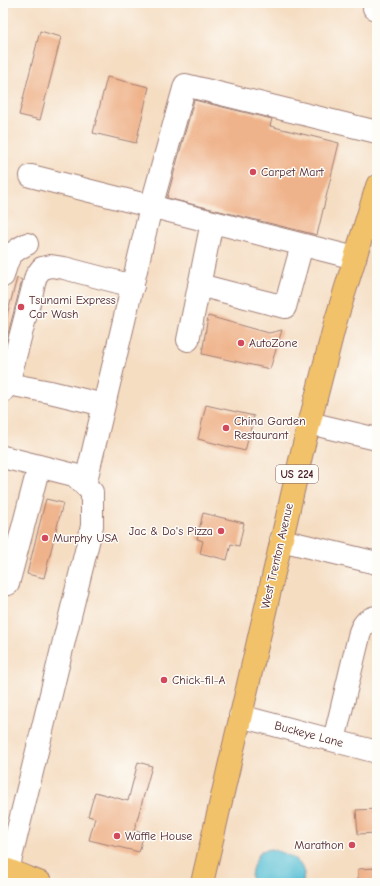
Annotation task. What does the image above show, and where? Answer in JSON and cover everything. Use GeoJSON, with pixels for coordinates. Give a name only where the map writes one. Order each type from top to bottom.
{"type":"FeatureCollection","features":[{"type":"Feature","properties":{"kind":"main road","name":"West Trenton Avenue"},"geometry":{"type":"LineString","coordinates":[[202,883],[309,423],[336,320],[377,186]]}},
{"type":"Feature","properties":{"kind":"main road"},"geometry":{"type":"LineString","coordinates":[[5,871],[41,883]]}},
{"type":"Feature","properties":{"kind":"street"},"geometry":{"type":"LineString","coordinates":[[375,3],[374,8],[377,10]]}},
{"type":"Feature","properties":{"kind":"street"},"geometry":{"type":"LineString","coordinates":[[86,485],[151,207],[185,85],[377,132]]}},
{"type":"Feature","properties":{"kind":"street"},"geometry":{"type":"LineString","coordinates":[[31,176],[355,258]]}},
{"type":"Feature","properties":{"kind":"street"},"geometry":{"type":"LineString","coordinates":[[188,340],[212,222]]}},
{"type":"Feature","properties":{"kind":"street"},"geometry":{"type":"LineString","coordinates":[[3,276],[7,260],[15,250],[27,244]]}},
{"type":"Feature","properties":{"kind":"street"},"geometry":{"type":"LineString","coordinates":[[199,285],[285,307],[302,244]]}},
{"type":"Feature","properties":{"kind":"street"},"geometry":{"type":"LineString","coordinates":[[104,405],[50,392],[6,388],[36,276],[42,268],[52,266],[64,268],[133,286]]}},
{"type":"Feature","properties":{"kind":"street"},"geometry":{"type":"LineString","coordinates":[[309,423],[377,439]]}},
{"type":"Feature","properties":{"kind":"street"},"geometry":{"type":"LineString","coordinates":[[3,457],[74,475],[92,492],[92,526],[5,871]]}},
{"type":"Feature","properties":{"kind":"street"},"geometry":{"type":"LineString","coordinates":[[8,584],[39,466]]}},
{"type":"Feature","properties":{"kind":"street"},"geometry":{"type":"LineString","coordinates":[[281,540],[377,563]]}},
{"type":"Feature","properties":{"kind":"street"},"geometry":{"type":"LineString","coordinates":[[334,740],[360,632],[370,621]]}},
{"type":"Feature","properties":{"kind":"street","name":"Buckeye Lane"},"geometry":{"type":"LineString","coordinates":[[240,716],[377,752]]}},
{"type":"Feature","properties":{"kind":"water"},"geometry":{"type":"Polygon","coordinates":[[[271,849],[291,857],[299,863],[304,873],[303,883],[252,883],[251,874],[253,866],[261,851],[271,849]]]}},
{"type":"Feature","properties":{"kind":"building"},"geometry":{"type":"Polygon","coordinates":[[[40,31],[61,37],[40,120],[19,115],[40,31]]]}},
{"type":"Feature","properties":{"kind":"building"},"geometry":{"type":"Polygon","coordinates":[[[107,77],[149,87],[136,143],[93,133],[107,77]]]}},
{"type":"Feature","properties":{"kind":"building","name":"Carpet Mart"},"geometry":{"type":"Polygon","coordinates":[[[194,100],[272,119],[270,126],[339,143],[317,235],[167,198],[194,100]]]}},
{"type":"Feature","properties":{"kind":"building"},"geometry":{"type":"Polygon","coordinates":[[[17,278],[22,280],[3,353],[3,330],[17,278]]]}},
{"type":"Feature","properties":{"kind":"building","name":"AutoZone"},"geometry":{"type":"Polygon","coordinates":[[[208,316],[269,333],[282,330],[270,369],[202,354],[208,316]]]}},
{"type":"Feature","properties":{"kind":"building","name":"China Garden Restaurant"},"geometry":{"type":"Polygon","coordinates":[[[206,405],[254,416],[245,451],[198,439],[206,405]]]}},
{"type":"Feature","properties":{"kind":"building","name":"Murphy USA"},"geometry":{"type":"Polygon","coordinates":[[[46,499],[63,503],[44,578],[27,574],[46,499]]]}},
{"type":"Feature","properties":{"kind":"building","name":"Jac & Do's Pizza"},"geometry":{"type":"Polygon","coordinates":[[[203,513],[244,523],[239,546],[231,544],[227,560],[200,553],[203,541],[197,539],[203,513]]]}},
{"type":"Feature","properties":{"kind":"building"},"geometry":{"type":"Polygon","coordinates":[[[138,762],[152,766],[134,831],[144,833],[139,852],[89,840],[95,818],[88,816],[95,792],[128,801],[138,762]]]}},
{"type":"Feature","properties":{"kind":"building"},"geometry":{"type":"Polygon","coordinates":[[[377,809],[377,833],[358,834],[356,810],[377,809]]]}},
{"type":"Feature","properties":{"kind":"building"},"geometry":{"type":"Polygon","coordinates":[[[377,868],[377,883],[358,883],[358,869],[377,868]]]}},
{"type":"Feature","properties":{"kind":"place","name":"Carpet Mart"},"geometry":{"type":"Point","coordinates":[253,172]}},
{"type":"Feature","properties":{"kind":"place","name":"Tsunami Express Car Wash"},"geometry":{"type":"Point","coordinates":[21,307]}},
{"type":"Feature","properties":{"kind":"place","name":"AutoZone"},"geometry":{"type":"Point","coordinates":[241,343]}},
{"type":"Feature","properties":{"kind":"place","name":"China Garden Restaurant"},"geometry":{"type":"Point","coordinates":[226,428]}},
{"type":"Feature","properties":{"kind":"place","name":"Jac & Do's Pizza"},"geometry":{"type":"Point","coordinates":[221,531]}},
{"type":"Feature","properties":{"kind":"place","name":"Murphy USA"},"geometry":{"type":"Point","coordinates":[45,538]}},
{"type":"Feature","properties":{"kind":"place","name":"Chick-fil-A"},"geometry":{"type":"Point","coordinates":[164,680]}},
{"type":"Feature","properties":{"kind":"place","name":"Waffle House"},"geometry":{"type":"Point","coordinates":[117,836]}},
{"type":"Feature","properties":{"kind":"place","name":"Marathon"},"geometry":{"type":"Point","coordinates":[352,845]}}]}
